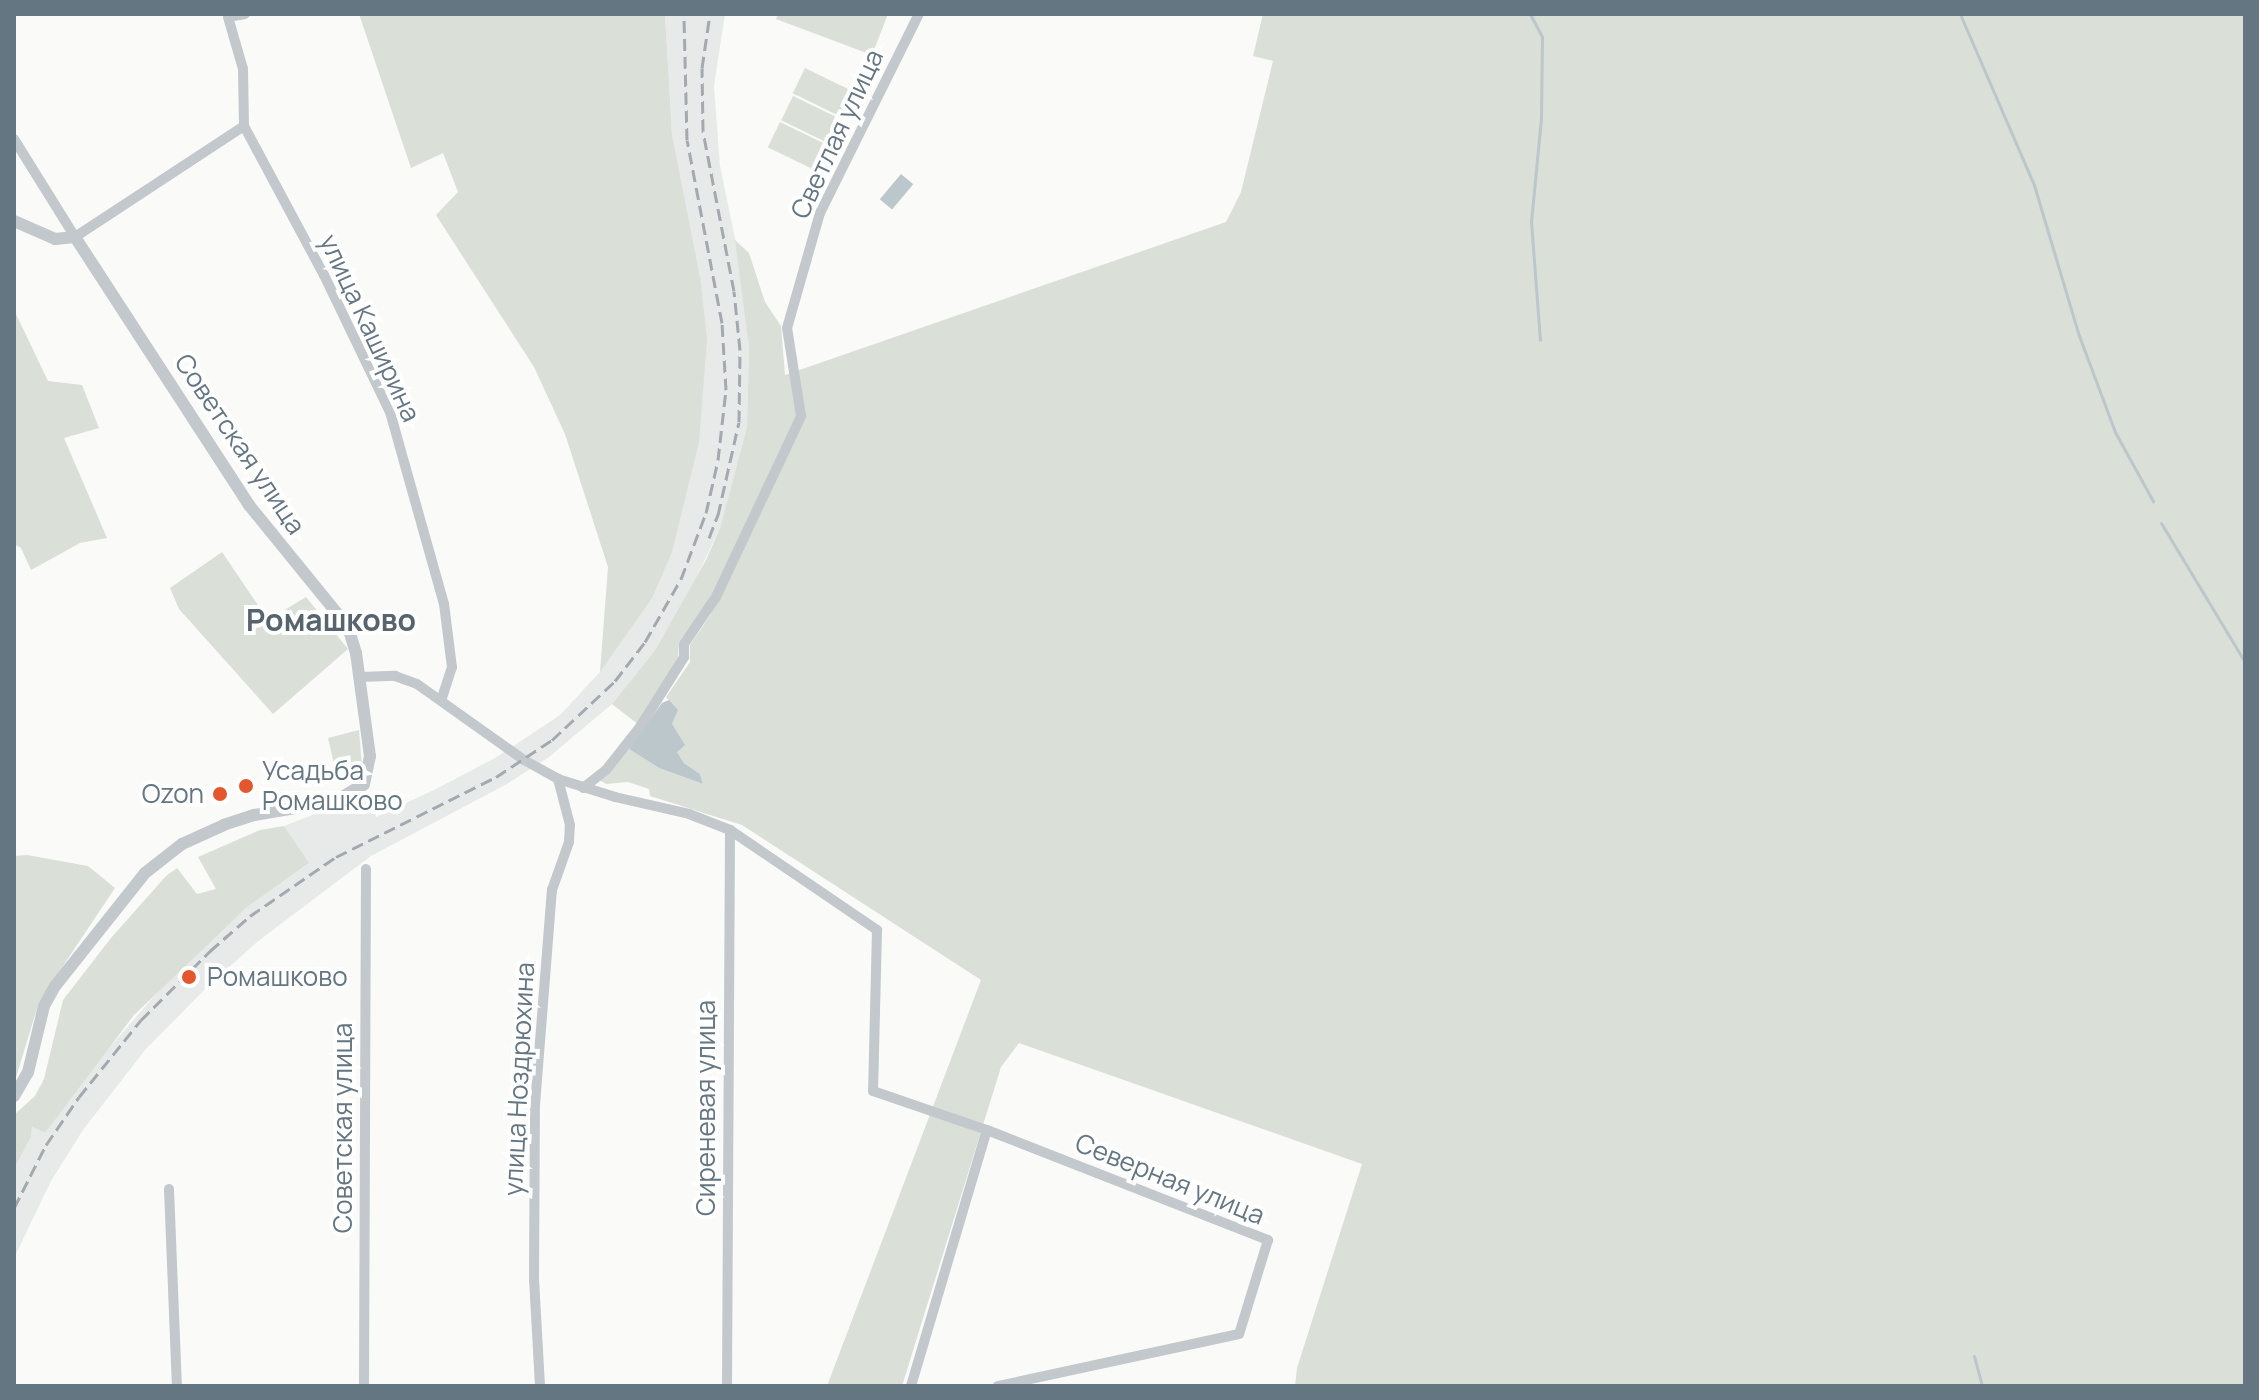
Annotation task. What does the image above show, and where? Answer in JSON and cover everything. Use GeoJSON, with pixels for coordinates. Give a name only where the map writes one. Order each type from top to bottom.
{"type":"FeatureCollection","features":[{"type":"Feature","properties":{"kind":"street"},"geometry":{"type":"LineString","coordinates":[[14,221],[55,239],[75,237],[244,126],[243,69],[228,17],[245,14]]}},
{"type":"Feature","properties":{"kind":"street","name":"Светлая улица"},"geometry":{"type":"LineString","coordinates":[[583,788],[606,770],[640,727],[684,657],[684,644],[716,597],[801,416],[787,328],[820,213],[919,14]]}},
{"type":"Feature","properties":{"kind":"street","name":"улица Каширина"},"geometry":{"type":"LineString","coordinates":[[244,126],[324,275],[390,412],[444,604],[452,667],[442,698]]}},
{"type":"Feature","properties":{"kind":"street"},"geometry":{"type":"LineString","coordinates":[[14,139],[75,237]]}},
{"type":"Feature","properties":{"kind":"street","name":"Советская улица"},"geometry":{"type":"LineString","coordinates":[[14,1096],[28,1072],[44,1006],[55,986],[145,873],[182,844],[224,825],[254,815],[336,801],[364,784],[370,756],[360,677],[348,627],[249,505],[75,237]]}},
{"type":"Feature","properties":{"kind":"street"},"geometry":{"type":"LineString","coordinates":[[360,677],[407,679],[442,698],[524,760],[558,779],[689,814],[730,830],[877,930],[873,1091],[987,1130],[911,1386]]}},
{"type":"Feature","properties":{"kind":"street","name":"улица Ноздрюхина"},"geometry":{"type":"LineString","coordinates":[[540,1386],[534,1280],[535,1105],[552,890],[569,842],[570,825],[558,779]]}},
{"type":"Feature","properties":{"kind":"street","name":"Сиреневая улица"},"geometry":{"type":"LineString","coordinates":[[727,1386],[730,830]]}},
{"type":"Feature","properties":{"kind":"street","name":"Советская улица"},"geometry":{"type":"LineString","coordinates":[[364,1386],[366,869]]}},
{"type":"Feature","properties":{"kind":"street","name":"Северная улица"},"geometry":{"type":"LineString","coordinates":[[987,1130],[1268,1240],[1239,1334],[998,1386]]}},
{"type":"Feature","properties":{"kind":"street"},"geometry":{"type":"LineString","coordinates":[[169,1189],[177,1386]]}},
{"type":"Feature","properties":{"kind":"shaded area"},"geometry":{"type":"Polygon","coordinates":[[[359,14],[665,14],[672,134],[700,276],[707,339],[699,442],[672,552],[652,598],[600,672],[608,567],[565,434],[534,367],[436,215],[458,192],[443,153],[411,168],[359,14]]]}},
{"type":"Feature","properties":{"kind":"shaded area"},"geometry":{"type":"Polygon","coordinates":[[[665,14],[725,14],[714,86],[720,166],[742,272],[749,347],[747,427],[720,528],[686,599],[656,649],[612,704],[549,757],[507,784],[371,856],[257,942],[209,985],[145,1050],[83,1130],[51,1181],[14,1258],[14,1169],[31,1137],[32,1127],[45,1133],[90,1070],[169,979],[246,908],[308,864],[284,826],[323,811],[366,787],[376,817],[436,789],[495,758],[560,715],[600,672],[700,276],[672,134],[665,14]]]}},
{"type":"Feature","properties":{"kind":"shaded area"},"geometry":{"type":"Polygon","coordinates":[[[778,14],[888,14],[872,55],[776,19],[778,14]]]}},
{"type":"Feature","properties":{"kind":"shaded area"},"geometry":{"type":"Polygon","coordinates":[[[1263,14],[2245,14],[2245,1386],[1295,1386],[1297,1368],[1362,1164],[1019,1043],[1001,1067],[902,1386],[827,1386],[981,980],[742,825],[650,796],[649,789],[628,782],[606,784],[595,777],[629,749],[659,768],[703,784],[700,774],[684,763],[677,752],[672,724],[677,710],[666,697],[690,662],[690,645],[711,614],[709,601],[679,642],[678,657],[639,725],[612,704],[656,649],[706,560],[720,528],[747,427],[749,347],[735,240],[749,253],[765,302],[781,326],[785,375],[1226,222],[1241,192],[1273,61],[1253,56],[1263,14]]]}},
{"type":"Feature","properties":{"kind":"shaded area"},"geometry":{"type":"Polygon","coordinates":[[[805,68],[852,91],[839,116],[793,93],[805,68]]]}},
{"type":"Feature","properties":{"kind":"shaded area"},"geometry":{"type":"Polygon","coordinates":[[[793,96],[839,118],[827,143],[781,120],[793,96]]]}},
{"type":"Feature","properties":{"kind":"shaded area"},"geometry":{"type":"Polygon","coordinates":[[[780,122],[827,145],[814,170],[768,147],[780,122]]]}},
{"type":"Feature","properties":{"kind":"shaded area"},"geometry":{"type":"Polygon","coordinates":[[[901,174],[913,184],[892,210],[880,199],[901,174]]]}},
{"type":"Feature","properties":{"kind":"shaded area"},"geometry":{"type":"Polygon","coordinates":[[[14,310],[48,381],[82,385],[99,428],[64,438],[107,538],[80,543],[31,570],[21,548],[14,544],[14,310]]]}},
{"type":"Feature","properties":{"kind":"shaded area"},"geometry":{"type":"Polygon","coordinates":[[[222,552],[268,620],[306,597],[348,649],[273,714],[179,609],[170,588],[222,552]]]}},
{"type":"Feature","properties":{"kind":"shaded area"},"geometry":{"type":"Polygon","coordinates":[[[669,700],[678,710],[672,724],[685,745],[677,752],[684,763],[700,774],[703,784],[659,768],[629,749],[662,703],[669,700]]]}},
{"type":"Feature","properties":{"kind":"shaded area"},"geometry":{"type":"Polygon","coordinates":[[[359,730],[362,768],[336,773],[328,738],[359,730]]]}},
{"type":"Feature","properties":{"kind":"shaded area"},"geometry":{"type":"Polygon","coordinates":[[[284,826],[309,863],[246,908],[134,1015],[45,1133],[32,1127],[31,1137],[14,1169],[14,1115],[35,1096],[44,1079],[63,1000],[111,938],[166,876],[177,868],[197,894],[216,889],[198,857],[260,830],[284,826]]]}},
{"type":"Feature","properties":{"kind":"shaded area"},"geometry":{"type":"Polygon","coordinates":[[[27,855],[88,866],[115,888],[39,1002],[14,1084],[14,856],[27,855]]]}},
{"type":"Feature","properties":{"kind":"waterway"},"geometry":{"type":"LineString","coordinates":[[1530,14],[1542,37],[1541,118],[1531,221],[1540,340]]}},
{"type":"Feature","properties":{"kind":"waterway"},"geometry":{"type":"LineString","coordinates":[[1960,14],[2034,185],[2078,333],[2115,432],[2153,501]]}},
{"type":"Feature","properties":{"kind":"waterway"},"geometry":{"type":"LineString","coordinates":[[2161,523],[2245,662]]}},
{"type":"Feature","properties":{"kind":"waterway"},"geometry":{"type":"LineString","coordinates":[[1974,1356],[1982,1386]]}},
{"type":"Feature","properties":{"kind":"railway"},"geometry":{"type":"LineString","coordinates":[[14,1208],[46,1145],[79,1097],[141,1020],[210,951],[250,916],[336,857],[496,777],[552,740],[615,681],[645,642],[681,579],[706,513],[718,460],[726,390],[722,323],[687,140],[684,14]]}},
{"type":"Feature","properties":{"kind":"railway"},"geometry":{"type":"LineString","coordinates":[[709,538],[718,515],[739,422],[740,350],[734,291],[703,131],[702,68],[710,14]]}},
{"type":"Feature","properties":{"kind":"place","name":"Усадьба Ромашково"},"geometry":{"type":"Point","coordinates":[246,786]}},
{"type":"Feature","properties":{"kind":"place","name":"Ozon"},"geometry":{"type":"Point","coordinates":[220,794]}},
{"type":"Feature","properties":{"kind":"place","name":"Ромашково"},"geometry":{"type":"Point","coordinates":[189,977]}},
{"type":"Feature","properties":{"kind":"district","name":"Ромашково"},"geometry":{"type":"Point","coordinates":[331,620]}}]}
